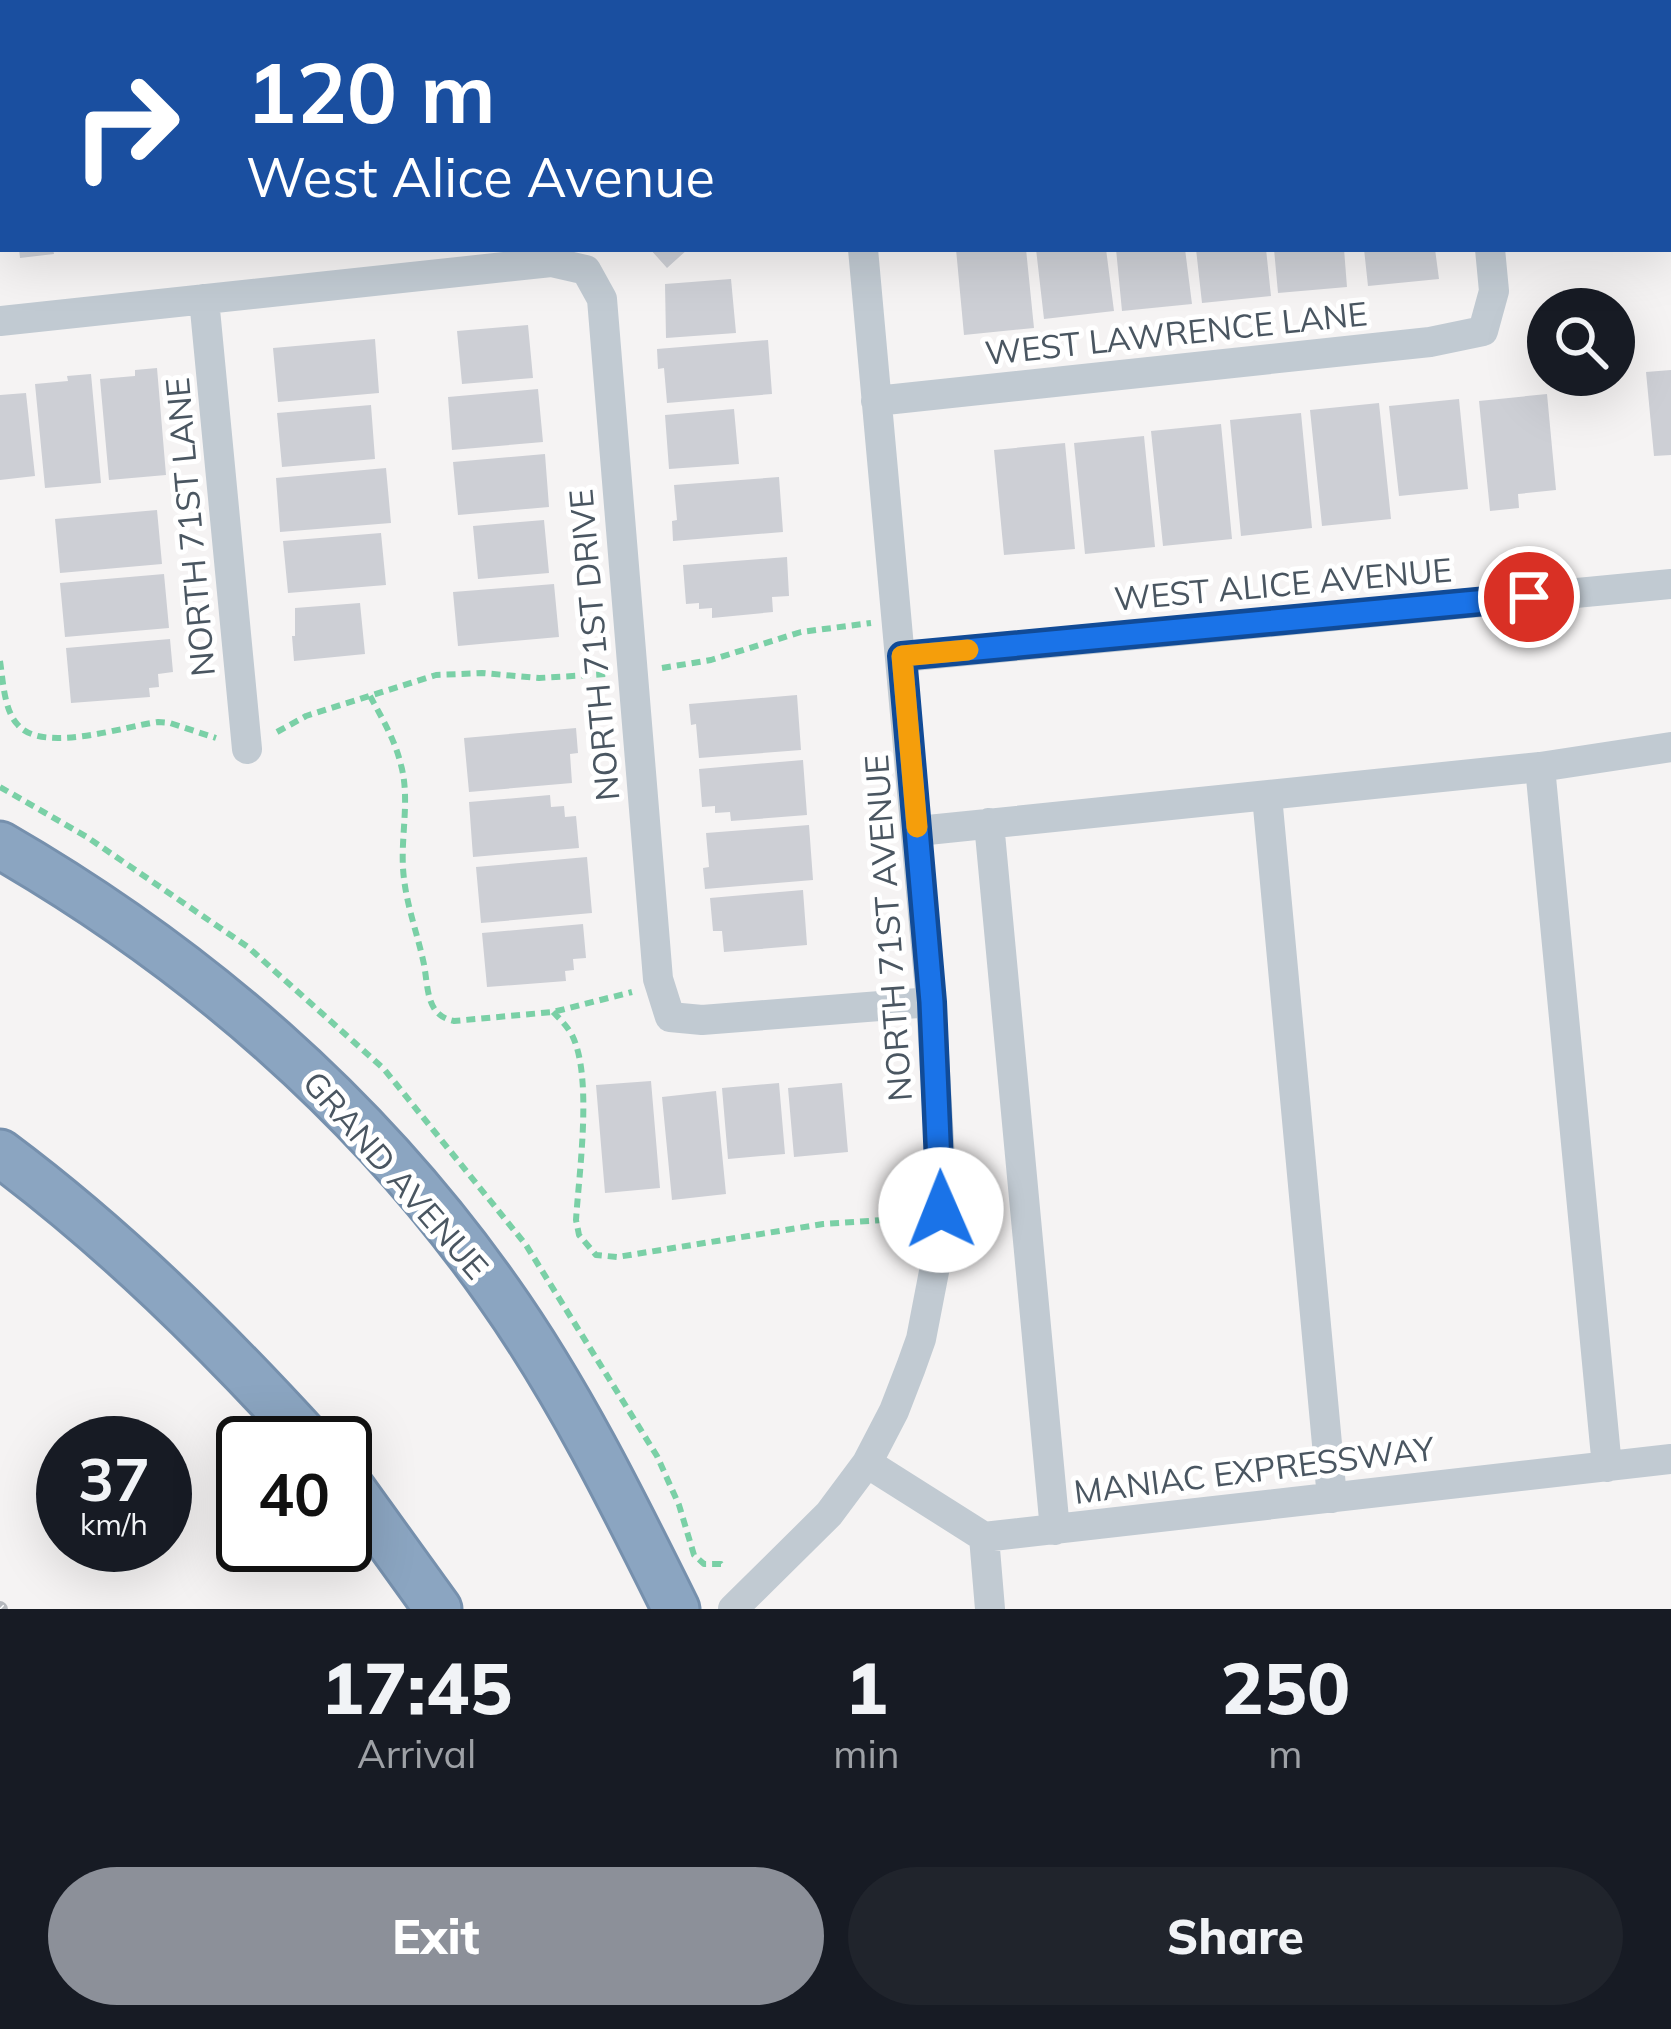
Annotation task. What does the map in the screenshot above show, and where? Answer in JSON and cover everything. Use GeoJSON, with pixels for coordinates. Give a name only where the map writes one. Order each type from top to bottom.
{"type":"FeatureCollection","features":[{"type":"Feature","properties":{"kind":"highway","name":"GRAND AVENUE"},"geometry":{"type":"LineString","coordinates":[[0,844],[95,902],[225,999],[353,1119],[430,1204],[497,1291],[562,1390],[676,1609]]}},
{"type":"Feature","properties":{"kind":"highway"},"geometry":{"type":"LineString","coordinates":[[0,1153],[152,1279],[286,1416]]}},
{"type":"Feature","properties":{"kind":"highway"},"geometry":{"type":"LineString","coordinates":[[372,1517],[438,1609]]}},
{"type":"Feature","properties":{"kind":"street","name":"NORTH 71ST AVENUE"},"geometry":{"type":"LineString","coordinates":[[733,1609],[829,1514],[867,1463],[894,1412],[921,1339],[938,1251],[941,1176],[932,1002],[863,252]]}},
{"type":"Feature","properties":{"kind":"street","name":"WEST LAWRENCE LANE"},"geometry":{"type":"LineString","coordinates":[[876,401],[1430,342],[1484,331],[1494,290],[1490,252]]}},
{"type":"Feature","properties":{"kind":"street","name":"NORTH 71ST DRIVE"},"geometry":{"type":"LineString","coordinates":[[204,299],[551,262],[586,270],[602,298],[660,986],[670,1017],[702,1020],[932,1002]]}},
{"type":"Feature","properties":{"kind":"street"},"geometry":{"type":"LineString","coordinates":[[0,321],[204,299]]}},
{"type":"Feature","properties":{"kind":"street","name":"NORTH 71ST LANE"},"geometry":{"type":"LineString","coordinates":[[204,299],[247,748]]}},
{"type":"Feature","properties":{"kind":"street","name":"WEST ALICE AVENUE"},"geometry":{"type":"LineString","coordinates":[[902,656],[1671,584]]}},
{"type":"Feature","properties":{"kind":"street"},"geometry":{"type":"LineString","coordinates":[[918,831],[1540,767],[1671,747]]}},
{"type":"Feature","properties":{"kind":"street"},"geometry":{"type":"LineString","coordinates":[[1540,767],[1606,1467]]}},
{"type":"Feature","properties":{"kind":"street"},"geometry":{"type":"LineString","coordinates":[[1267,796],[1332,1498]]}},
{"type":"Feature","properties":{"kind":"street"},"geometry":{"type":"LineString","coordinates":[[988,824],[1055,1530]]}},
{"type":"Feature","properties":{"kind":"street","name":"MANIAC EXPRESSWAY"},"geometry":{"type":"LineString","coordinates":[[984,1538],[1671,1460]]}},
{"type":"Feature","properties":{"kind":"street"},"geometry":{"type":"LineString","coordinates":[[867,1463],[984,1538],[990,1609]]}},
{"type":"Feature","properties":{"kind":"path"},"geometry":{"type":"LineString","coordinates":[[0,661],[12,716],[28,733],[76,738],[170,723],[247,748],[306,716],[436,675],[539,678],[682,666],[801,632],[898,620]]}},
{"type":"Feature","properties":{"kind":"path"},"geometry":{"type":"LineString","coordinates":[[370,696],[402,767],[408,906],[434,1011],[454,1022],[553,1012],[660,986]]}},
{"type":"Feature","properties":{"kind":"path"},"geometry":{"type":"LineString","coordinates":[[553,1012],[572,1036],[578,1054],[584,1112],[576,1220],[579,1234],[596,1255],[617,1256],[823,1224],[940,1218]]}},
{"type":"Feature","properties":{"kind":"building"},"geometry":{"type":"Polygon","coordinates":[[[19,252],[54,254],[20,258],[19,252]]]}},
{"type":"Feature","properties":{"kind":"building"},"geometry":{"type":"Polygon","coordinates":[[[653,252],[685,252],[667,268],[653,252]]]}},
{"type":"Feature","properties":{"kind":"building"},"geometry":{"type":"Polygon","coordinates":[[[956,252],[1026,252],[1034,328],[964,335],[956,252]]]}},
{"type":"Feature","properties":{"kind":"building"},"geometry":{"type":"Polygon","coordinates":[[[1036,252],[1106,252],[1114,311],[1044,319],[1036,252]]]}},
{"type":"Feature","properties":{"kind":"building"},"geometry":{"type":"Polygon","coordinates":[[[1116,252],[1185,252],[1192,304],[1122,311],[1116,252]]]}},
{"type":"Feature","properties":{"kind":"building"},"geometry":{"type":"Polygon","coordinates":[[[1196,252],[1266,252],[1271,296],[1202,303],[1196,252]]]}},
{"type":"Feature","properties":{"kind":"building"},"geometry":{"type":"Polygon","coordinates":[[[1274,252],[1344,252],[1347,287],[1278,293],[1274,252]]]}},
{"type":"Feature","properties":{"kind":"building"},"geometry":{"type":"Polygon","coordinates":[[[1364,252],[1435,252],[1439,279],[1368,286],[1364,252]]]}},
{"type":"Feature","properties":{"kind":"building"},"geometry":{"type":"Polygon","coordinates":[[[731,279],[736,333],[666,338],[665,284],[731,279]]]}},
{"type":"Feature","properties":{"kind":"building"},"geometry":{"type":"Polygon","coordinates":[[[528,325],[533,378],[462,384],[457,331],[528,325]]]}},
{"type":"Feature","properties":{"kind":"building"},"geometry":{"type":"Polygon","coordinates":[[[375,339],[379,393],[278,402],[273,348],[375,339]]]}},
{"type":"Feature","properties":{"kind":"building"},"geometry":{"type":"Polygon","coordinates":[[[768,340],[772,394],[667,403],[657,349],[768,340]]]}},
{"type":"Feature","properties":{"kind":"building"},"geometry":{"type":"Polygon","coordinates":[[[157,368],[166,475],[109,480],[100,379],[135,376],[135,370],[157,368]]]}},
{"type":"Feature","properties":{"kind":"building"},"geometry":{"type":"Polygon","coordinates":[[[1671,370],[1671,455],[1654,456],[1646,372],[1671,370]]]}},
{"type":"Feature","properties":{"kind":"building"},"geometry":{"type":"Polygon","coordinates":[[[91,374],[101,483],[45,488],[35,384],[91,374]]]}},
{"type":"Feature","properties":{"kind":"building"},"geometry":{"type":"Polygon","coordinates":[[[538,389],[543,442],[452,450],[448,397],[538,389]]]}},
{"type":"Feature","properties":{"kind":"building"},"geometry":{"type":"Polygon","coordinates":[[[26,393],[35,476],[0,480],[0,395],[26,393]]]}},
{"type":"Feature","properties":{"kind":"building"},"geometry":{"type":"Polygon","coordinates":[[[1547,396],[1556,490],[1518,494],[1519,508],[1490,511],[1479,401],[1547,396]]]}},
{"type":"Feature","properties":{"kind":"building"},"geometry":{"type":"Polygon","coordinates":[[[1459,399],[1468,489],[1399,496],[1389,406],[1459,399]]]}},
{"type":"Feature","properties":{"kind":"building"},"geometry":{"type":"Polygon","coordinates":[[[1379,403],[1391,519],[1322,526],[1310,410],[1379,403]]]}},
{"type":"Feature","properties":{"kind":"building"},"geometry":{"type":"Polygon","coordinates":[[[371,405],[375,459],[282,467],[277,413],[371,405]]]}},
{"type":"Feature","properties":{"kind":"building"},"geometry":{"type":"Polygon","coordinates":[[[734,409],[739,464],[669,469],[665,415],[734,409]]]}},
{"type":"Feature","properties":{"kind":"building"},"geometry":{"type":"Polygon","coordinates":[[[1301,413],[1312,528],[1241,536],[1230,420],[1301,413]]]}},
{"type":"Feature","properties":{"kind":"building"},"geometry":{"type":"Polygon","coordinates":[[[1221,424],[1232,539],[1163,546],[1151,431],[1221,424]]]}},
{"type":"Feature","properties":{"kind":"building"},"geometry":{"type":"Polygon","coordinates":[[[1144,436],[1155,547],[1085,554],[1074,443],[1144,436]]]}},
{"type":"Feature","properties":{"kind":"building"},"geometry":{"type":"Polygon","coordinates":[[[1065,443],[1075,549],[1004,555],[994,450],[1065,443]]]}},
{"type":"Feature","properties":{"kind":"building"},"geometry":{"type":"Polygon","coordinates":[[[545,454],[549,507],[458,515],[453,462],[545,454]]]}},
{"type":"Feature","properties":{"kind":"building"},"geometry":{"type":"Polygon","coordinates":[[[386,468],[391,523],[280,532],[276,478],[386,468]]]}},
{"type":"Feature","properties":{"kind":"building"},"geometry":{"type":"Polygon","coordinates":[[[779,477],[783,532],[673,541],[672,521],[677,520],[674,485],[779,477]]]}},
{"type":"Feature","properties":{"kind":"building"},"geometry":{"type":"Polygon","coordinates":[[[157,510],[162,564],[60,573],[55,519],[157,510]]]}},
{"type":"Feature","properties":{"kind":"building"},"geometry":{"type":"Polygon","coordinates":[[[544,520],[549,573],[478,579],[473,526],[544,520]]]}},
{"type":"Feature","properties":{"kind":"building"},"geometry":{"type":"Polygon","coordinates":[[[381,533],[386,585],[288,593],[283,541],[381,533]]]}},
{"type":"Feature","properties":{"kind":"building"},"geometry":{"type":"Polygon","coordinates":[[[787,557],[789,596],[772,597],[773,612],[712,618],[712,608],[686,604],[683,565],[787,557]]]}},
{"type":"Feature","properties":{"kind":"building"},"geometry":{"type":"Polygon","coordinates":[[[164,574],[169,628],[65,637],[60,583],[164,574]]]}},
{"type":"Feature","properties":{"kind":"building"},"geometry":{"type":"Polygon","coordinates":[[[554,584],[559,637],[458,646],[453,592],[554,584]]]}},
{"type":"Feature","properties":{"kind":"building"},"geometry":{"type":"Polygon","coordinates":[[[360,603],[365,654],[294,661],[295,608],[360,603]]]}},
{"type":"Feature","properties":{"kind":"building"},"geometry":{"type":"Polygon","coordinates":[[[170,639],[173,672],[158,674],[159,687],[149,688],[150,697],[71,703],[66,648],[170,639]]]}},
{"type":"Feature","properties":{"kind":"building"},"geometry":{"type":"Polygon","coordinates":[[[797,695],[801,750],[699,758],[689,704],[797,695]]]}},
{"type":"Feature","properties":{"kind":"building"},"geometry":{"type":"Polygon","coordinates":[[[576,728],[578,753],[570,754],[572,783],[469,792],[464,738],[576,728]]]}},
{"type":"Feature","properties":{"kind":"building"},"geometry":{"type":"Polygon","coordinates":[[[803,760],[807,815],[731,821],[730,812],[715,813],[715,806],[702,807],[699,769],[803,760]]]}},
{"type":"Feature","properties":{"kind":"building"},"geometry":{"type":"Polygon","coordinates":[[[550,795],[551,807],[564,806],[565,817],[576,816],[579,848],[473,857],[469,802],[550,795]]]}},
{"type":"Feature","properties":{"kind":"building"},"geometry":{"type":"Polygon","coordinates":[[[809,825],[813,880],[705,889],[703,868],[709,867],[706,833],[809,825]]]}},
{"type":"Feature","properties":{"kind":"building"},"geometry":{"type":"Polygon","coordinates":[[[587,857],[592,913],[481,923],[476,867],[587,857]]]}},
{"type":"Feature","properties":{"kind":"building"},"geometry":{"type":"Polygon","coordinates":[[[803,890],[807,945],[724,952],[722,931],[713,931],[710,898],[803,890]]]}},
{"type":"Feature","properties":{"kind":"building"},"geometry":{"type":"Polygon","coordinates":[[[583,924],[586,958],[573,959],[574,970],[565,971],[566,981],[487,987],[482,933],[583,924]]]}},
{"type":"Feature","properties":{"kind":"building"},"geometry":{"type":"Polygon","coordinates":[[[651,1081],[660,1188],[605,1193],[596,1085],[651,1081]]]}},
{"type":"Feature","properties":{"kind":"building"},"geometry":{"type":"Polygon","coordinates":[[[779,1083],[785,1154],[728,1159],[722,1088],[779,1083]]]}},
{"type":"Feature","properties":{"kind":"building"},"geometry":{"type":"Polygon","coordinates":[[[842,1083],[848,1152],[794,1157],[788,1088],[842,1083]]]}},
{"type":"Feature","properties":{"kind":"building"},"geometry":{"type":"Polygon","coordinates":[[[716,1091],[726,1194],[672,1200],[662,1097],[716,1091]]]}},
{"type":"Feature","properties":{"kind":"slow traffic"},"geometry":{"type":"LineString","coordinates":[[917,827],[902,656],[968,650]]}},
{"type":"Feature","properties":{"kind":"route"},"geometry":{"type":"LineString","coordinates":[[941,1210],[932,1002],[902,656],[1529,597]]}}]}
